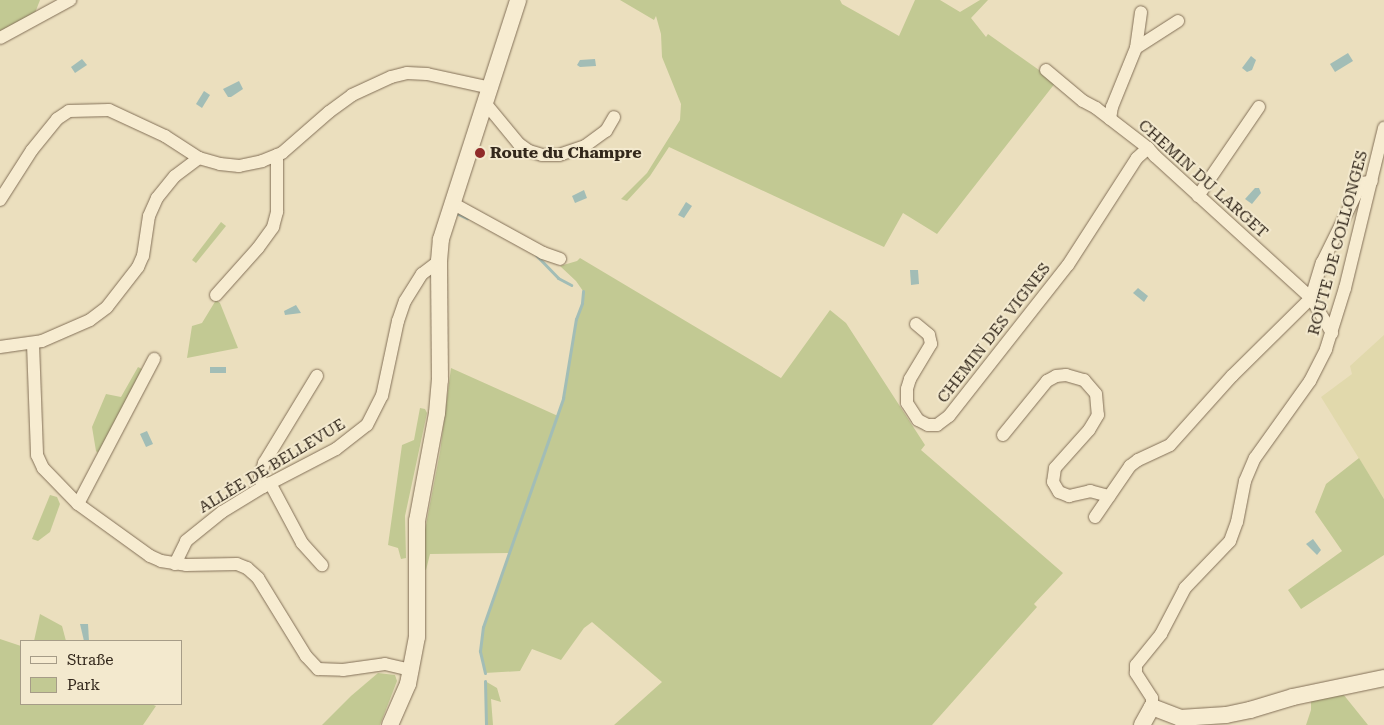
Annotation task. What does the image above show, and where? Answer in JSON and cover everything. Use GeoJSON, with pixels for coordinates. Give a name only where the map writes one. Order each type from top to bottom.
{"type":"FeatureCollection","features":[{"type":"Feature","properties":{"kind":"street"},"geometry":{"type":"LineString","coordinates":[[0,38],[70,0]]}},
{"type":"Feature","properties":{"kind":"street"},"geometry":{"type":"LineString","coordinates":[[390,725],[404,696],[412,670],[418,620],[417,521],[437,413],[440,380],[439,261],[441,239],[518,0]]}},
{"type":"Feature","properties":{"kind":"street"},"geometry":{"type":"LineString","coordinates":[[1110,120],[1112,107],[1136,48],[1140,12]]}},
{"type":"Feature","properties":{"kind":"street"},"geometry":{"type":"LineString","coordinates":[[1136,48],[1178,21]]}},
{"type":"Feature","properties":{"kind":"street","name":"CHEMIN DU LARGET"},"geometry":{"type":"LineString","coordinates":[[1046,70],[1068,90],[1148,148],[1311,298],[1332,333]]}},
{"type":"Feature","properties":{"kind":"street"},"geometry":{"type":"LineString","coordinates":[[0,200],[32,150],[57,119],[69,111],[99,109],[119,113],[165,136],[199,158],[220,164],[239,166],[262,161],[277,155],[352,96],[391,77],[407,73],[427,74],[488,96],[519,144],[529,151],[542,156],[559,155],[585,146],[606,131],[614,117]]}},
{"type":"Feature","properties":{"kind":"street"},"geometry":{"type":"LineString","coordinates":[[1198,196],[1259,107]]}},
{"type":"Feature","properties":{"kind":"street","name":"ROUTE DE COLLONGES"},"geometry":{"type":"LineString","coordinates":[[1152,707],[1152,698],[1136,673],[1136,668],[1161,634],[1185,588],[1230,541],[1237,522],[1245,481],[1251,466],[1310,381],[1332,333],[1384,128]]}},
{"type":"Feature","properties":{"kind":"street","name":"CHEMIN DES VIGNES"},"geometry":{"type":"LineString","coordinates":[[916,324],[929,335],[931,344],[910,379],[907,389],[907,403],[918,420],[926,425],[937,425],[949,416],[1068,265],[1137,158],[1148,148]]}},
{"type":"Feature","properties":{"kind":"street"},"geometry":{"type":"LineString","coordinates":[[216,295],[258,248],[273,226],[277,212],[277,155]]}},
{"type":"Feature","properties":{"kind":"street"},"geometry":{"type":"LineString","coordinates":[[0,347],[33,344],[90,320],[113,300],[135,273],[141,261],[149,216],[157,198],[175,176],[199,158]]}},
{"type":"Feature","properties":{"kind":"street"},"geometry":{"type":"LineString","coordinates":[[1095,517],[1133,463],[1170,444],[1225,383],[1311,298],[1322,262],[1358,190],[1363,183],[1372,181]]}},
{"type":"Feature","properties":{"kind":"street"},"geometry":{"type":"LineString","coordinates":[[452,203],[543,253],[560,259]]}},
{"type":"Feature","properties":{"kind":"street","name":"ALLÉE DE BELLEVUE"},"geometry":{"type":"LineString","coordinates":[[175,564],[182,546],[191,535],[222,512],[266,485],[336,449],[367,425],[382,396],[398,321],[405,301],[422,274],[439,261]]}},
{"type":"Feature","properties":{"kind":"street"},"geometry":{"type":"LineString","coordinates":[[33,344],[37,455],[43,468],[78,504],[150,556],[175,564],[237,564],[247,568],[258,578],[306,656],[318,669],[332,671],[385,664],[412,670]]}},
{"type":"Feature","properties":{"kind":"street"},"geometry":{"type":"LineString","coordinates":[[78,504],[154,359]]}},
{"type":"Feature","properties":{"kind":"street"},"geometry":{"type":"LineString","coordinates":[[1003,435],[1047,381],[1056,376],[1066,375],[1084,380],[1096,394],[1099,408],[1097,418],[1055,468],[1053,482],[1056,489],[1065,495],[1075,496],[1090,491],[1109,496]]}},
{"type":"Feature","properties":{"kind":"street"},"geometry":{"type":"LineString","coordinates":[[317,376],[264,463],[260,477],[302,544],[322,565]]}},
{"type":"Feature","properties":{"kind":"street"},"geometry":{"type":"LineString","coordinates":[[1142,725],[1152,707],[1180,718],[1226,715],[1293,697],[1384,678]]}},
{"type":"Feature","properties":{"kind":"shaded area"},"geometry":{"type":"Polygon","coordinates":[[[1384,335],[1384,499],[1321,397],[1352,374],[1350,366],[1384,335]]]}},
{"type":"Feature","properties":{"kind":"green space"},"geometry":{"type":"Polygon","coordinates":[[[0,0],[40,0],[35,13],[0,35],[0,0]]]}},
{"type":"Feature","properties":{"kind":"green space"},"geometry":{"type":"Polygon","coordinates":[[[620,0],[840,0],[842,4],[899,36],[915,0],[940,0],[960,12],[980,0],[988,0],[971,18],[986,37],[988,34],[1056,82],[937,234],[903,213],[884,247],[669,147],[650,176],[627,201],[621,199],[647,173],[680,120],[681,104],[662,57],[661,34],[656,16],[654,20],[620,0]]]}},
{"type":"Feature","properties":{"kind":"green space"},"geometry":{"type":"Polygon","coordinates":[[[221,222],[226,226],[196,263],[192,260],[221,222]]]}},
{"type":"Feature","properties":{"kind":"green space"},"geometry":{"type":"Polygon","coordinates":[[[580,258],[781,378],[830,310],[846,323],[925,445],[921,450],[1063,573],[1034,604],[1037,607],[932,725],[614,725],[662,682],[592,622],[584,628],[561,660],[532,649],[520,671],[485,673],[480,651],[483,627],[509,553],[430,554],[426,570],[423,569],[425,530],[440,452],[451,368],[558,416],[583,291],[576,281],[560,266],[577,261],[580,258]]]}},
{"type":"Feature","properties":{"kind":"green space"},"geometry":{"type":"Polygon","coordinates":[[[216,300],[220,303],[238,348],[187,358],[192,326],[202,323],[216,300]]]}},
{"type":"Feature","properties":{"kind":"green space"},"geometry":{"type":"Polygon","coordinates":[[[138,367],[142,369],[98,453],[92,427],[106,394],[121,397],[138,367]]]}},
{"type":"Feature","properties":{"kind":"green space"},"geometry":{"type":"Polygon","coordinates":[[[420,408],[425,409],[427,413],[405,516],[406,558],[401,559],[398,548],[388,545],[402,445],[414,440],[420,408]]]}},
{"type":"Feature","properties":{"kind":"green space"},"geometry":{"type":"Polygon","coordinates":[[[1359,458],[1384,499],[1384,555],[1301,609],[1288,590],[1342,551],[1315,512],[1326,484],[1359,458]]]}},
{"type":"Feature","properties":{"kind":"green space"},"geometry":{"type":"Polygon","coordinates":[[[50,495],[57,497],[60,504],[50,532],[38,541],[32,539],[50,495]]]}},
{"type":"Feature","properties":{"kind":"green space"},"geometry":{"type":"Polygon","coordinates":[[[40,614],[62,626],[66,640],[34,640],[40,614]]]}},
{"type":"Feature","properties":{"kind":"green space"},"geometry":{"type":"Polygon","coordinates":[[[0,639],[20,646],[20,705],[156,706],[143,725],[0,725],[0,639]]]}},
{"type":"Feature","properties":{"kind":"green space"},"geometry":{"type":"Polygon","coordinates":[[[378,673],[395,675],[397,681],[380,725],[322,725],[351,696],[378,673]]]}},
{"type":"Feature","properties":{"kind":"green space"},"geometry":{"type":"Polygon","coordinates":[[[485,681],[497,688],[501,702],[491,699],[493,725],[486,725],[485,681]]]}},
{"type":"Feature","properties":{"kind":"green space"},"geometry":{"type":"Polygon","coordinates":[[[1343,694],[1368,725],[1306,725],[1311,710],[1311,701],[1343,694]]]}},
{"type":"Feature","properties":{"kind":"water"},"geometry":{"type":"Polygon","coordinates":[[[1348,53],[1353,61],[1335,72],[1330,64],[1348,53]]]}},
{"type":"Feature","properties":{"kind":"water"},"geometry":{"type":"Polygon","coordinates":[[[1251,56],[1256,60],[1252,70],[1247,72],[1242,68],[1251,56]]]}},
{"type":"Feature","properties":{"kind":"water"},"geometry":{"type":"Polygon","coordinates":[[[82,59],[87,65],[75,73],[71,67],[82,59]]]}},
{"type":"Feature","properties":{"kind":"water"},"geometry":{"type":"Polygon","coordinates":[[[595,59],[596,66],[580,67],[577,65],[580,60],[595,59]]]}},
{"type":"Feature","properties":{"kind":"water"},"geometry":{"type":"Polygon","coordinates":[[[239,81],[243,89],[228,97],[223,89],[239,81]]]}},
{"type":"Feature","properties":{"kind":"water"},"geometry":{"type":"Polygon","coordinates":[[[204,91],[210,95],[202,108],[196,104],[204,91]]]}},
{"type":"Feature","properties":{"kind":"water"},"geometry":{"type":"Polygon","coordinates":[[[1255,188],[1259,188],[1261,193],[1252,204],[1245,199],[1255,188]]]}},
{"type":"Feature","properties":{"kind":"water"},"geometry":{"type":"Polygon","coordinates":[[[584,190],[587,198],[575,203],[572,196],[584,190]]]}},
{"type":"Feature","properties":{"kind":"water"},"geometry":{"type":"Polygon","coordinates":[[[686,202],[692,206],[684,218],[678,215],[686,202]]]}},
{"type":"Feature","properties":{"kind":"water"},"geometry":{"type":"Polygon","coordinates":[[[910,270],[918,270],[919,284],[911,285],[910,270]]]}},
{"type":"Feature","properties":{"kind":"water"},"geometry":{"type":"Polygon","coordinates":[[[1138,288],[1148,296],[1144,302],[1133,293],[1138,288]]]}},
{"type":"Feature","properties":{"kind":"water"},"geometry":{"type":"Polygon","coordinates":[[[296,305],[301,313],[285,315],[284,311],[296,305]]]}},
{"type":"Feature","properties":{"kind":"water"},"geometry":{"type":"Polygon","coordinates":[[[210,367],[226,367],[226,373],[210,373],[210,367]]]}},
{"type":"Feature","properties":{"kind":"water"},"geometry":{"type":"Polygon","coordinates":[[[147,431],[153,444],[146,447],[140,434],[147,431]]]}},
{"type":"Feature","properties":{"kind":"water"},"geometry":{"type":"Polygon","coordinates":[[[1313,539],[1321,550],[1317,555],[1306,544],[1313,539]]]}},
{"type":"Feature","properties":{"kind":"water"},"geometry":{"type":"Polygon","coordinates":[[[80,624],[88,624],[89,640],[84,640],[80,624]]]}},
{"type":"Feature","properties":{"kind":"waterway"},"geometry":{"type":"LineString","coordinates":[[458,214],[467,218]]}},
{"type":"Feature","properties":{"kind":"waterway"},"geometry":{"type":"LineString","coordinates":[[536,255],[558,278],[571,285]]}},
{"type":"Feature","properties":{"kind":"waterway"},"geometry":{"type":"LineString","coordinates":[[485,673],[480,651],[483,627],[563,398],[576,319],[582,303],[583,291]]}},
{"type":"Feature","properties":{"kind":"waterway"},"geometry":{"type":"LineString","coordinates":[[485,681],[486,725]]}},
{"type":"Feature","properties":{"kind":"place","name":"Route du Champre"},"geometry":{"type":"Point","coordinates":[480,153]}}]}
